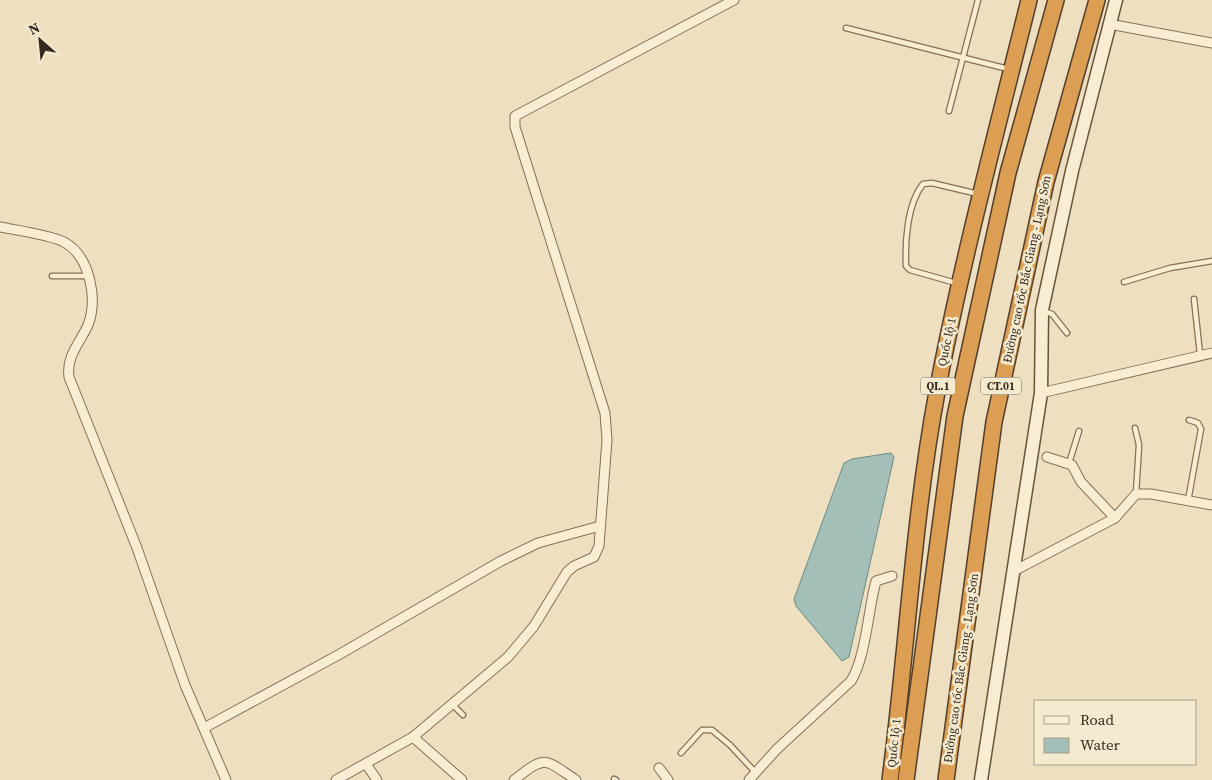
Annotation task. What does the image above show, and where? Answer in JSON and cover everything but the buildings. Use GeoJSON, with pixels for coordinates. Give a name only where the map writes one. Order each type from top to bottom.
{"type":"FeatureCollection","features":[{"type":"Feature","properties":{"kind":"highway","name":"Quốc lộ 1"},"geometry":{"type":"LineString","coordinates":[[890,780],[908,611],[937,394],[960,284],[1030,0]]}},
{"type":"Feature","properties":{"kind":"highway","name":"CT.01"},"geometry":{"type":"LineString","coordinates":[[906,780],[955,416],[1008,173],[1056,0]]}},
{"type":"Feature","properties":{"kind":"highway","name":"Đường cao tốc Bắc Giang - Lạng Sơn"},"geometry":{"type":"LineString","coordinates":[[946,780],[994,422],[1046,182],[1097,0]]}},
{"type":"Feature","properties":{"kind":"street"},"geometry":{"type":"LineString","coordinates":[[336,780],[413,737],[508,657],[534,626],[567,572],[574,566],[594,557],[599,546],[607,440],[604,413],[514,120],[516,116],[554,94],[734,0]]}},
{"type":"Feature","properties":{"kind":"street"},"geometry":{"type":"LineString","coordinates":[[981,780],[1041,393],[1042,310],[1072,172],[1116,0]]}},
{"type":"Feature","properties":{"kind":"street"},"geometry":{"type":"LineString","coordinates":[[1110,24],[1212,43]]}},
{"type":"Feature","properties":{"kind":"street"},"geometry":{"type":"LineString","coordinates":[[0,227],[65,243],[74,252],[89,276],[91,281],[92,308],[88,324],[70,356],[67,366],[69,378],[137,548],[186,685],[226,780]]}},
{"type":"Feature","properties":{"kind":"street"},"geometry":{"type":"LineString","coordinates":[[1041,393],[1109,378],[1200,354],[1212,353]]}},
{"type":"Feature","properties":{"kind":"street"},"geometry":{"type":"LineString","coordinates":[[1047,456],[1072,465],[1081,482],[1115,518]]}},
{"type":"Feature","properties":{"kind":"street"},"geometry":{"type":"LineString","coordinates":[[1014,571],[1115,518],[1136,494],[1212,505]]}},
{"type":"Feature","properties":{"kind":"street"},"geometry":{"type":"LineString","coordinates":[[204,728],[340,654],[501,561],[538,543],[600,526]]}},
{"type":"Feature","properties":{"kind":"street"},"geometry":{"type":"LineString","coordinates":[[749,780],[777,749],[851,680],[857,671],[876,581],[892,576]]}},
{"type":"Feature","properties":{"kind":"street"},"geometry":{"type":"LineString","coordinates":[[413,737],[462,780]]}},
{"type":"Feature","properties":{"kind":"street"},"geometry":{"type":"LineString","coordinates":[[514,780],[536,763],[543,761],[576,780]]}},
{"type":"Feature","properties":{"kind":"street"},"geometry":{"type":"LineString","coordinates":[[366,764],[377,780]]}},
{"type":"Feature","properties":{"kind":"street"},"geometry":{"type":"LineString","coordinates":[[659,768],[668,780]]}},
{"type":"Feature","properties":{"kind":"lane"},"geometry":{"type":"LineString","coordinates":[[949,111],[978,0]]}},
{"type":"Feature","properties":{"kind":"lane"},"geometry":{"type":"LineString","coordinates":[[846,28],[1012,70]]}},
{"type":"Feature","properties":{"kind":"lane"},"geometry":{"type":"LineString","coordinates":[[960,284],[910,270],[906,266],[906,251],[916,193],[923,184],[932,183],[982,195]]}},
{"type":"Feature","properties":{"kind":"lane"},"geometry":{"type":"LineString","coordinates":[[1124,282],[1170,268],[1212,261]]}},
{"type":"Feature","properties":{"kind":"lane"},"geometry":{"type":"LineString","coordinates":[[52,276],[56,278],[89,276]]}},
{"type":"Feature","properties":{"kind":"lane"},"geometry":{"type":"LineString","coordinates":[[1194,299],[1200,354]]}},
{"type":"Feature","properties":{"kind":"lane"},"geometry":{"type":"LineString","coordinates":[[1042,310],[1052,314],[1067,333]]}},
{"type":"Feature","properties":{"kind":"lane"},"geometry":{"type":"LineString","coordinates":[[1188,501],[1201,429],[1198,423],[1189,420]]}},
{"type":"Feature","properties":{"kind":"lane"},"geometry":{"type":"LineString","coordinates":[[1135,428],[1139,445],[1136,494]]}},
{"type":"Feature","properties":{"kind":"lane"},"geometry":{"type":"LineString","coordinates":[[1072,465],[1070,460],[1078,431]]}},
{"type":"Feature","properties":{"kind":"lane"},"geometry":{"type":"LineString","coordinates":[[452,704],[463,715]]}},
{"type":"Feature","properties":{"kind":"lane"},"geometry":{"type":"LineString","coordinates":[[681,753],[702,730],[712,730],[730,744],[756,773]]}},
{"type":"Feature","properties":{"kind":"water"},"geometry":{"type":"Polygon","coordinates":[[[891,453],[894,457],[849,657],[842,661],[796,606],[794,599],[844,463],[852,459],[891,453]]]}}]}
